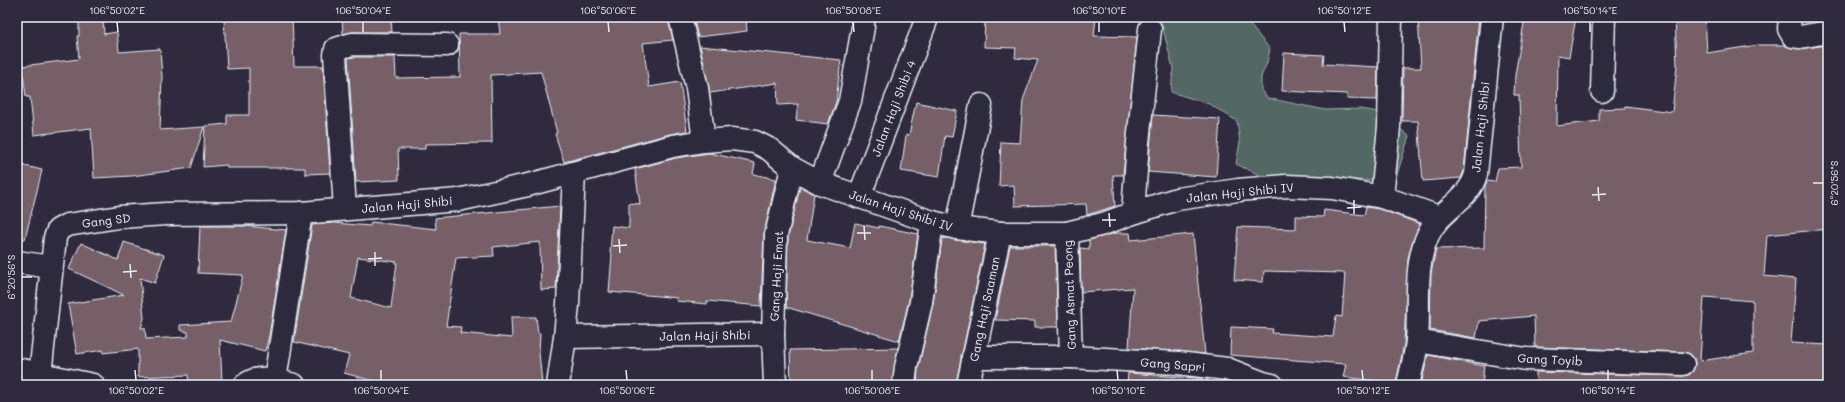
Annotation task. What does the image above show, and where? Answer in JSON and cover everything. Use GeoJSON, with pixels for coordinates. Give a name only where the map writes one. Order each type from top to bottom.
{"type":"FeatureCollection","features":[{"type":"Feature","properties":{"kind":"street"},"geometry":{"type":"LineString","coordinates":[[680,17],[697,88],[704,141]]}},
{"type":"Feature","properties":{"kind":"street"},"geometry":{"type":"LineString","coordinates":[[820,183],[850,101],[863,27],[863,17]]}},
{"type":"Feature","properties":{"kind":"street"},"geometry":{"type":"LineString","coordinates":[[1382,197],[1389,127],[1391,17]]}},
{"type":"Feature","properties":{"kind":"street","name":"Jalan Haji Shibi"},"geometry":{"type":"LineString","coordinates":[[1408,385],[1417,341],[1420,255],[1428,234],[1439,217],[1463,198],[1474,182],[1476,174],[1492,17]]}},
{"type":"Feature","properties":{"kind":"street"},"geometry":{"type":"LineString","coordinates":[[1602,91],[1604,17]]}},
{"type":"Feature","properties":{"kind":"street"},"geometry":{"type":"LineString","coordinates":[[1790,17],[1790,29],[1793,36],[1800,37],[1828,32]]}},
{"type":"Feature","properties":{"kind":"street","name":"Jalan Haji Shibi 4"},"geometry":{"type":"LineString","coordinates":[[859,197],[927,18]]}},
{"type":"Feature","properties":{"kind":"street"},"geometry":{"type":"LineString","coordinates":[[1133,213],[1138,142],[1150,29]]}},
{"type":"Feature","properties":{"kind":"street","name":"Jalan Haji Shibi"},"geometry":{"type":"LineString","coordinates":[[447,45],[352,44],[336,49],[334,55],[345,210],[458,200],[494,193],[574,173]]}},
{"type":"Feature","properties":{"kind":"street"},"geometry":{"type":"LineString","coordinates":[[957,228],[981,106]]}},
{"type":"Feature","properties":{"kind":"street","name":"Jalan Haji Shibi IV"},"geometry":{"type":"LineString","coordinates":[[574,173],[621,159],[704,141],[732,139],[755,142],[769,149],[792,168],[820,183],[932,222],[957,228],[1000,232],[1067,233],[1103,224],[1177,199],[1238,190],[1286,186],[1332,188],[1382,197],[1439,217]]}},
{"type":"Feature","properties":{"kind":"street","name":"Gang Haji Emat"},"geometry":{"type":"LineString","coordinates":[[775,385],[773,334],[776,235],[792,168]]}},
{"type":"Feature","properties":{"kind":"street"},"geometry":{"type":"LineString","coordinates":[[558,385],[565,337],[571,271],[574,173]]}},
{"type":"Feature","properties":{"kind":"street","name":"Gang SD"},"geometry":{"type":"LineString","coordinates":[[40,380],[51,267],[55,238],[58,230],[67,225],[119,217],[158,214],[301,213],[345,210]]}},
{"type":"Feature","properties":{"kind":"street"},"geometry":{"type":"LineString","coordinates":[[244,385],[256,378],[264,378],[284,383],[301,213]]}},
{"type":"Feature","properties":{"kind":"street"},"geometry":{"type":"LineString","coordinates":[[904,385],[906,367],[921,302],[932,222]]}},
{"type":"Feature","properties":{"kind":"street","name":"Gang Haji Saaman"},"geometry":{"type":"LineString","coordinates":[[968,385],[1000,232]]}},
{"type":"Feature","properties":{"kind":"street","name":"Gang Asmat Peong"},"geometry":{"type":"LineString","coordinates":[[1067,233],[1071,357]]}},
{"type":"Feature","properties":{"kind":"street"},"geometry":{"type":"LineString","coordinates":[[17,262],[51,267]]}},
{"type":"Feature","properties":{"kind":"street","name":"Jalan Haji Shibi"},"geometry":{"type":"LineString","coordinates":[[565,337],[773,334]]}},
{"type":"Feature","properties":{"kind":"street","name":"Gang Toyib"},"geometry":{"type":"LineString","coordinates":[[1417,341],[1526,359],[1683,364]]}},
{"type":"Feature","properties":{"kind":"street","name":"Gang Sapri"},"geometry":{"type":"LineString","coordinates":[[973,357],[1071,357],[1178,363],[1227,368],[1272,385]]}},
{"type":"Feature","properties":{"kind":"street"},"geometry":{"type":"LineString","coordinates":[[17,369],[40,380],[93,385]]}},
{"type":"Feature","properties":{"kind":"green space"},"geometry":{"type":"Polygon","coordinates":[[[1160,17],[1245,17],[1270,49],[1267,63],[1261,77],[1261,90],[1267,98],[1325,110],[1360,109],[1379,112],[1409,136],[1395,181],[1266,178],[1236,164],[1240,142],[1237,121],[1209,104],[1171,92],[1173,68],[1160,17]]]}},
{"type":"Feature","properties":{"kind":"building"},"geometry":{"type":"Polygon","coordinates":[[[79,17],[103,17],[104,34],[117,32],[119,52],[160,49],[162,77],[160,130],[204,127],[191,168],[132,176],[94,178],[91,128],[34,135],[30,97],[26,97],[22,66],[79,59],[77,36],[79,36],[79,17]]]}},
{"type":"Feature","properties":{"kind":"building"},"geometry":{"type":"Polygon","coordinates":[[[292,17],[294,66],[323,66],[330,173],[305,174],[305,168],[227,168],[227,165],[203,167],[205,126],[227,124],[227,115],[249,115],[249,68],[227,69],[224,19],[292,17]]]}},
{"type":"Feature","properties":{"kind":"building"},"geometry":{"type":"Polygon","coordinates":[[[342,17],[391,17],[392,32],[352,32],[343,34],[342,17]]]}},
{"type":"Feature","properties":{"kind":"building"},"geometry":{"type":"Polygon","coordinates":[[[498,17],[628,17],[629,23],[668,19],[673,40],[643,43],[649,87],[680,82],[687,131],[670,134],[564,162],[555,134],[557,133],[541,72],[491,75],[492,143],[425,144],[425,149],[398,149],[399,180],[356,182],[348,58],[395,57],[396,78],[460,77],[459,34],[500,34],[498,17]]]}},
{"type":"Feature","properties":{"kind":"building"},"geometry":{"type":"Polygon","coordinates":[[[693,17],[746,17],[747,31],[698,37],[693,17]]]}},
{"type":"Feature","properties":{"kind":"building"},"geometry":{"type":"Polygon","coordinates":[[[985,17],[1096,17],[1094,36],[1137,37],[1123,175],[1113,175],[1115,206],[1087,215],[1086,204],[1015,206],[1014,185],[999,186],[1001,142],[1020,143],[1023,100],[1038,60],[1015,58],[1016,48],[984,47],[985,17]]]}},
{"type":"Feature","properties":{"kind":"building"},"geometry":{"type":"Polygon","coordinates":[[[1418,17],[1479,17],[1464,171],[1461,178],[1423,181],[1418,121],[1402,121],[1403,68],[1421,68],[1418,17]]]}},
{"type":"Feature","properties":{"kind":"building"},"geometry":{"type":"Polygon","coordinates":[[[1525,17],[1576,17],[1569,57],[1558,55],[1557,126],[1599,121],[1599,109],[1625,108],[1625,106],[1672,112],[1677,66],[1675,17],[1705,17],[1707,53],[1758,45],[1784,45],[1798,49],[1828,45],[1828,229],[1767,235],[1764,276],[1796,279],[1791,343],[1828,345],[1828,385],[1536,385],[1536,372],[1683,376],[1689,375],[1693,371],[1695,364],[1694,358],[1690,354],[1683,352],[1535,347],[1534,316],[1479,321],[1476,338],[1430,330],[1431,274],[1436,249],[1484,248],[1485,186],[1487,181],[1495,182],[1498,168],[1521,167],[1519,95],[1514,95],[1515,75],[1525,17]],[[1704,297],[1700,361],[1753,353],[1753,301],[1704,297]]]}},
{"type":"Feature","properties":{"kind":"building"},"geometry":{"type":"Polygon","coordinates":[[[700,46],[841,60],[836,102],[828,124],[796,120],[798,104],[778,105],[777,83],[710,93],[700,46]]]}},
{"type":"Feature","properties":{"kind":"building"},"geometry":{"type":"Polygon","coordinates":[[[1284,53],[1324,55],[1323,64],[1378,67],[1377,100],[1347,99],[1347,94],[1282,91],[1284,53]]]}},
{"type":"Feature","properties":{"kind":"building"},"geometry":{"type":"Polygon","coordinates":[[[916,102],[957,111],[952,137],[945,136],[939,177],[901,171],[906,135],[909,135],[916,102]]]}},
{"type":"Feature","properties":{"kind":"building"},"geometry":{"type":"Polygon","coordinates":[[[1153,115],[1220,119],[1216,177],[1148,172],[1153,115]]]}},
{"type":"Feature","properties":{"kind":"building"},"geometry":{"type":"Polygon","coordinates":[[[709,153],[755,163],[753,174],[776,179],[764,234],[761,306],[707,301],[707,304],[676,301],[677,298],[609,292],[612,254],[610,253],[612,226],[629,228],[629,203],[640,204],[635,169],[676,158],[709,153]]]}},
{"type":"Feature","properties":{"kind":"building"},"geometry":{"type":"Polygon","coordinates":[[[17,164],[42,170],[25,239],[17,238],[17,164]]]}},
{"type":"Feature","properties":{"kind":"building"},"geometry":{"type":"Polygon","coordinates":[[[800,187],[814,194],[807,240],[850,248],[855,223],[918,234],[909,300],[899,341],[786,307],[788,237],[800,187]]]}},
{"type":"Feature","properties":{"kind":"building"},"geometry":{"type":"Polygon","coordinates":[[[560,206],[556,289],[541,290],[540,242],[493,247],[494,256],[456,258],[446,326],[461,327],[460,333],[512,338],[511,317],[536,317],[538,333],[540,333],[539,352],[542,385],[388,385],[344,373],[349,355],[294,342],[312,225],[334,223],[370,226],[371,222],[436,229],[435,218],[560,206]],[[358,257],[351,298],[391,308],[397,262],[358,257]]]}},
{"type":"Feature","properties":{"kind":"building"},"geometry":{"type":"Polygon","coordinates":[[[1366,207],[1379,209],[1420,224],[1412,243],[1408,258],[1404,344],[1396,383],[1343,377],[1346,364],[1230,355],[1231,327],[1273,329],[1272,333],[1333,337],[1336,316],[1342,317],[1345,273],[1264,271],[1263,282],[1234,280],[1238,227],[1296,229],[1296,216],[1323,217],[1324,210],[1364,215],[1366,207]]]}},
{"type":"Feature","properties":{"kind":"building"},"geometry":{"type":"Polygon","coordinates":[[[200,226],[245,226],[286,230],[269,336],[265,351],[220,340],[222,382],[189,384],[188,375],[138,377],[138,349],[103,353],[103,350],[77,354],[68,304],[124,295],[69,269],[81,243],[118,260],[124,242],[164,255],[155,283],[140,278],[144,318],[141,328],[145,328],[146,339],[188,337],[188,332],[180,330],[180,325],[231,322],[243,275],[198,273],[200,226]]]}},
{"type":"Feature","properties":{"kind":"building"},"geometry":{"type":"Polygon","coordinates":[[[1116,233],[1130,233],[1131,240],[1193,234],[1205,354],[1129,348],[1133,288],[1081,292],[1080,248],[1089,249],[1089,240],[1116,233]]]}},
{"type":"Feature","properties":{"kind":"building"},"geometry":{"type":"Polygon","coordinates":[[[946,238],[985,244],[956,383],[944,382],[944,385],[917,385],[918,369],[933,304],[942,239],[946,238]]]}},
{"type":"Feature","properties":{"kind":"building"},"geometry":{"type":"Polygon","coordinates":[[[1010,246],[1055,246],[1058,327],[1035,327],[1035,321],[995,320],[1010,246]]]}},
{"type":"Feature","properties":{"kind":"building"},"geometry":{"type":"Polygon","coordinates":[[[898,348],[892,385],[791,385],[790,350],[898,348]]]}},
{"type":"Feature","properties":{"kind":"building"},"geometry":{"type":"Polygon","coordinates":[[[1428,355],[1484,366],[1482,385],[1421,385],[1428,355]]]}},
{"type":"Feature","properties":{"kind":"building"},"geometry":{"type":"Polygon","coordinates":[[[1128,373],[1208,379],[1208,385],[1127,385],[1128,373]]]}}]}
